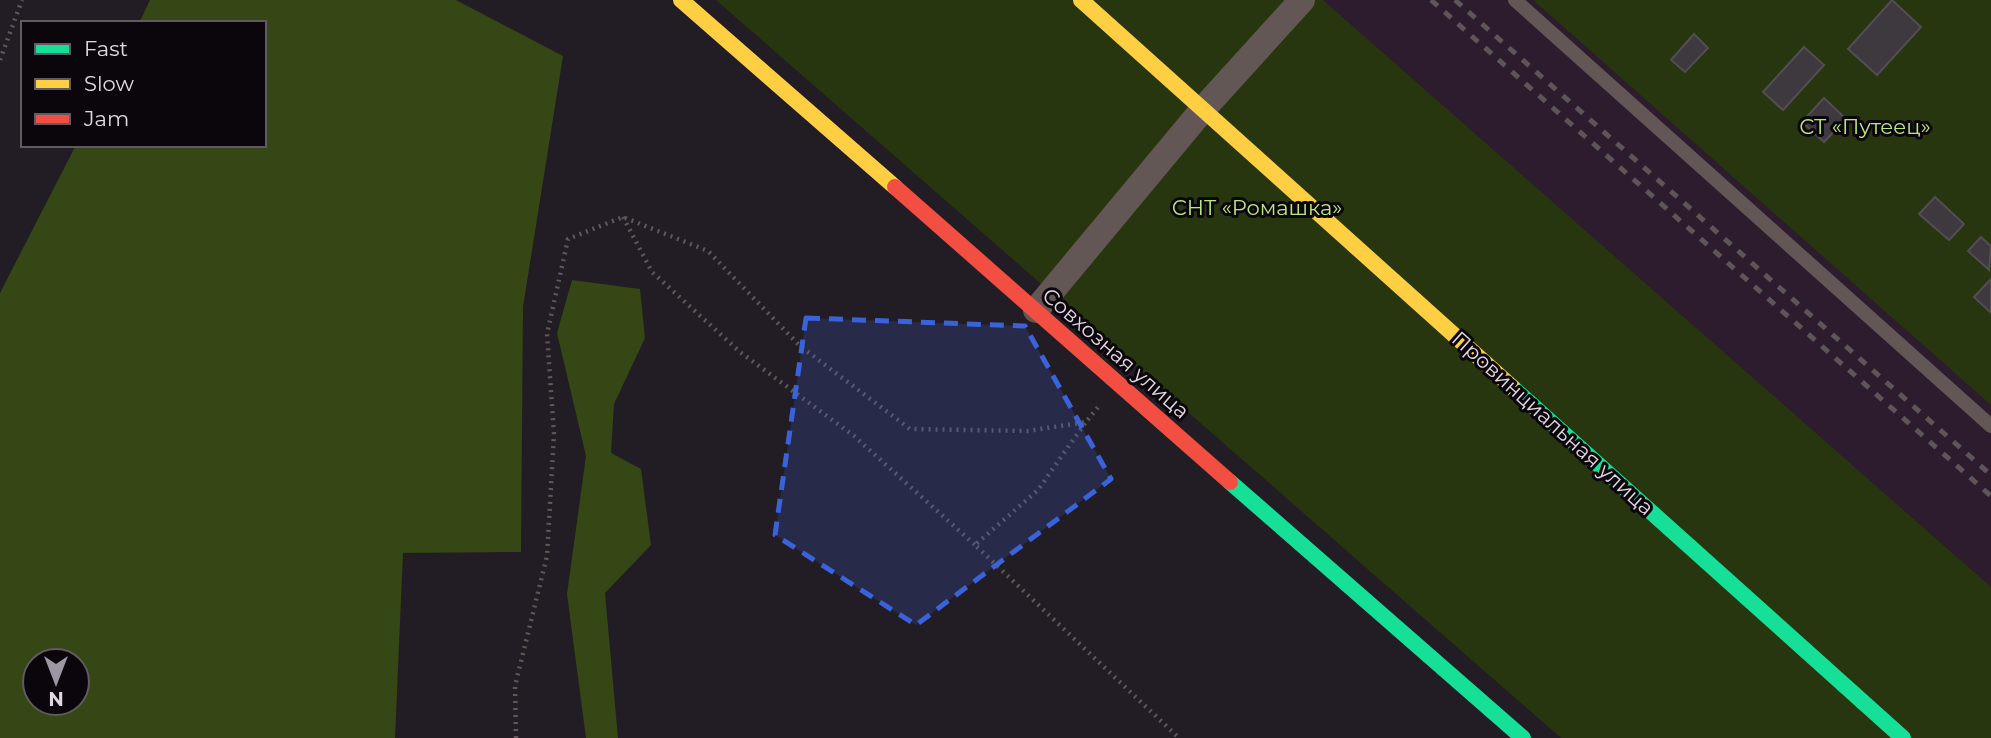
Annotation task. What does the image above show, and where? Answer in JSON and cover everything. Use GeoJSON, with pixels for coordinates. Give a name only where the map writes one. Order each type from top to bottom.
{"type":"FeatureCollection","features":[{"type":"Feature","properties":{"kind":"street","name":"Совхозная улица"},"geometry":{"type":"LineString","coordinates":[[681,0],[1523,738]]}},
{"type":"Feature","properties":{"kind":"street","name":"Провинциальная улица"},"geometry":{"type":"LineString","coordinates":[[1081,0],[1903,738]]}},
{"type":"Feature","properties":{"kind":"street"},"geometry":{"type":"LineString","coordinates":[[1036,310],[1204,108],[1302,0]]}},
{"type":"Feature","properties":{"kind":"lane"},"geometry":{"type":"LineString","coordinates":[[1515,0],[1991,426]]}},
{"type":"Feature","properties":{"kind":"path"},"geometry":{"type":"LineString","coordinates":[[0,60],[22,0]]}},
{"type":"Feature","properties":{"kind":"path"},"geometry":{"type":"LineString","coordinates":[[623,217],[652,272],[740,352],[855,436],[975,544],[1179,738]]}},
{"type":"Feature","properties":{"kind":"path"},"geometry":{"type":"LineString","coordinates":[[516,738],[515,686],[547,556],[554,433],[547,334],[568,239],[623,217],[708,251],[800,346],[911,429],[1028,431],[1086,422]]}},
{"type":"Feature","properties":{"kind":"path"},"geometry":{"type":"LineString","coordinates":[[975,544],[1038,491],[1086,422],[1118,382]]}},
{"type":"Feature","properties":{"kind":"highlighted area"},"geometry":{"type":"Polygon","coordinates":[[[806,318],[1025,326],[1111,479],[916,625],[775,535],[806,318]]]}},
{"type":"Feature","properties":{"kind":"shaded area"},"geometry":{"type":"Polygon","coordinates":[[[1296,0],[1547,0],[1991,396],[1991,624],[1296,0]]]}},
{"type":"Feature","properties":{"kind":"green space"},"geometry":{"type":"Polygon","coordinates":[[[150,0],[456,0],[563,56],[523,307],[521,552],[403,553],[395,738],[0,738],[0,293],[75,147],[266,147],[266,21],[140,21],[150,0]]]}},
{"type":"Feature","properties":{"kind":"green space","name":"СНТ «Ромашка»"},"geometry":{"type":"Polygon","coordinates":[[[716,0],[1323,0],[1991,587],[1991,738],[1561,738],[716,0]]]}},
{"type":"Feature","properties":{"kind":"green space","name":"СТ «Путеец»"},"geometry":{"type":"Polygon","coordinates":[[[1533,0],[1991,0],[1991,405],[1533,0]]]}},
{"type":"Feature","properties":{"kind":"green space"},"geometry":{"type":"Polygon","coordinates":[[[572,280],[640,289],[645,338],[614,404],[611,453],[641,469],[651,545],[605,593],[618,738],[586,738],[567,594],[586,456],[557,333],[572,280]]]}},
{"type":"Feature","properties":{"kind":"building"},"geometry":{"type":"Polygon","coordinates":[[[1892,0],[1921,27],[1877,75],[1848,49],[1892,0]]]}},
{"type":"Feature","properties":{"kind":"building"},"geometry":{"type":"Polygon","coordinates":[[[1694,34],[1708,48],[1685,72],[1671,60],[1694,34]]]}},
{"type":"Feature","properties":{"kind":"building"},"geometry":{"type":"Polygon","coordinates":[[[1804,47],[1824,65],[1783,110],[1763,92],[1804,47]]]}},
{"type":"Feature","properties":{"kind":"building"},"geometry":{"type":"Polygon","coordinates":[[[1824,98],[1846,119],[1824,142],[1802,122],[1824,98]]]}},
{"type":"Feature","properties":{"kind":"building"},"geometry":{"type":"Polygon","coordinates":[[[1935,197],[1964,224],[1949,240],[1919,214],[1935,197]]]}},
{"type":"Feature","properties":{"kind":"building"},"geometry":{"type":"Polygon","coordinates":[[[1981,237],[1991,246],[1989,270],[1968,251],[1981,237]]]}},
{"type":"Feature","properties":{"kind":"building"},"geometry":{"type":"Polygon","coordinates":[[[1991,279],[1991,313],[1974,297],[1991,279]]]}},
{"type":"Feature","properties":{"kind":"railway"},"geometry":{"type":"LineString","coordinates":[[1431,0],[1991,496]]}},
{"type":"Feature","properties":{"kind":"railway"},"geometry":{"type":"LineString","coordinates":[[1455,0],[1991,475]]}},
{"type":"Feature","properties":{"kind":"traffic: fast"},"geometry":{"type":"LineString","coordinates":[[1513,388],[1903,738]]}},
{"type":"Feature","properties":{"kind":"traffic: fast"},"geometry":{"type":"LineString","coordinates":[[1230,482],[1523,738]]}},
{"type":"Feature","properties":{"kind":"traffic: slow"},"geometry":{"type":"LineString","coordinates":[[681,0],[895,187]]}},
{"type":"Feature","properties":{"kind":"traffic: slow"},"geometry":{"type":"LineString","coordinates":[[1081,0],[1513,388]]}},
{"type":"Feature","properties":{"kind":"traffic: jam"},"geometry":{"type":"LineString","coordinates":[[895,187],[1230,482]]}}]}
